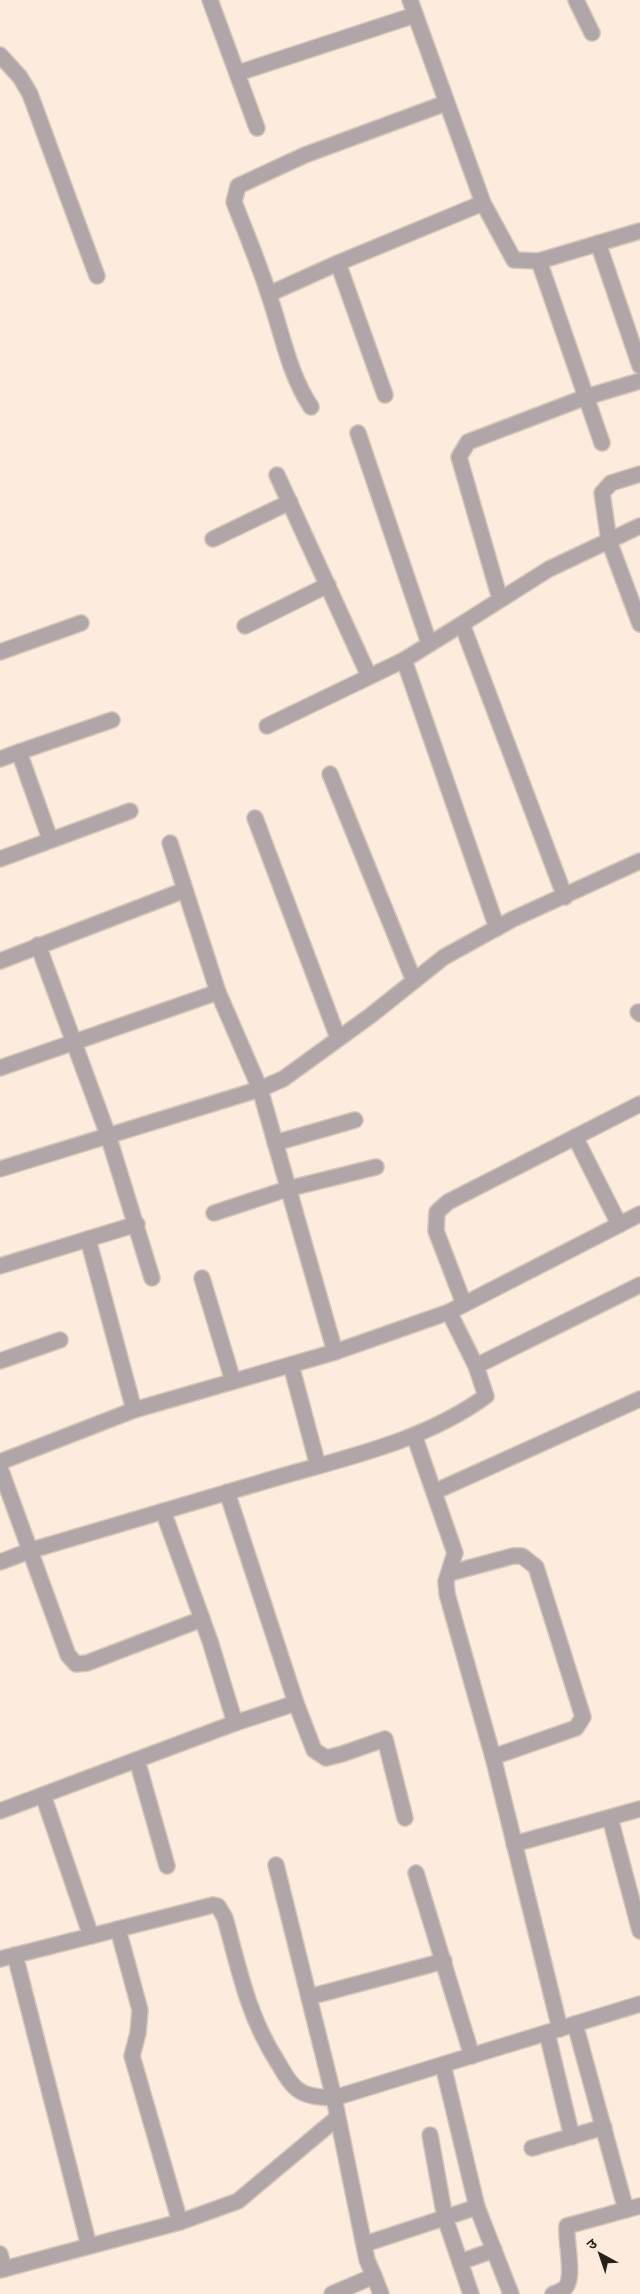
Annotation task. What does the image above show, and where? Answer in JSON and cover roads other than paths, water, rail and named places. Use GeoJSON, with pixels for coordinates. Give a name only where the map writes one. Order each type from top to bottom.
{"type":"FeatureCollection","features":[{"type":"Feature","properties":{"kind":"street"},"geometry":{"type":"LineString","coordinates":[[210,0],[258,128]]}},
{"type":"Feature","properties":{"kind":"street"},"geometry":{"type":"LineString","coordinates":[[410,0],[483,203],[514,260],[539,261],[640,232]]}},
{"type":"Feature","properties":{"kind":"street"},"geometry":{"type":"LineString","coordinates":[[576,0],[592,33]]}},
{"type":"Feature","properties":{"kind":"street"},"geometry":{"type":"LineString","coordinates":[[238,74],[415,15]]}},
{"type":"Feature","properties":{"kind":"street"},"geometry":{"type":"LineString","coordinates":[[0,54],[20,77],[30,94],[96,276]]}},
{"type":"Feature","properties":{"kind":"street"},"geometry":{"type":"LineString","coordinates":[[311,407],[301,391],[290,366],[269,294],[234,202],[238,186],[305,155],[446,103]]}},
{"type":"Feature","properties":{"kind":"street"},"geometry":{"type":"LineString","coordinates":[[269,294],[338,263],[483,203]]}},
{"type":"Feature","properties":{"kind":"street"},"geometry":{"type":"LineString","coordinates":[[598,243],[640,366]]}},
{"type":"Feature","properties":{"kind":"street"},"geometry":{"type":"LineString","coordinates":[[539,261],[602,443]]}},
{"type":"Feature","properties":{"kind":"street"},"geometry":{"type":"LineString","coordinates":[[338,263],[385,395]]}},
{"type":"Feature","properties":{"kind":"street"},"geometry":{"type":"LineString","coordinates":[[500,600],[459,457],[468,442],[586,397],[640,381]]}},
{"type":"Feature","properties":{"kind":"street"},"geometry":{"type":"LineString","coordinates":[[358,433],[429,643]]}},
{"type":"Feature","properties":{"kind":"street"},"geometry":{"type":"LineString","coordinates":[[640,474],[612,483],[602,493],[609,541],[640,624]]}},
{"type":"Feature","properties":{"kind":"street"},"geometry":{"type":"LineString","coordinates":[[277,475],[369,676]]}},
{"type":"Feature","properties":{"kind":"street"},"geometry":{"type":"LineString","coordinates":[[213,539],[290,502]]}},
{"type":"Feature","properties":{"kind":"street"},"geometry":{"type":"LineString","coordinates":[[267,726],[404,660],[549,570],[640,526]]}},
{"type":"Feature","properties":{"kind":"street"},"geometry":{"type":"LineString","coordinates":[[245,626],[328,585]]}},
{"type":"Feature","properties":{"kind":"street"},"geometry":{"type":"LineString","coordinates":[[0,652],[81,623]]}},
{"type":"Feature","properties":{"kind":"street"},"geometry":{"type":"LineString","coordinates":[[462,624],[564,897]]}},
{"type":"Feature","properties":{"kind":"street"},"geometry":{"type":"LineString","coordinates":[[404,660],[497,928]]}},
{"type":"Feature","properties":{"kind":"street"},"geometry":{"type":"LineString","coordinates":[[0,758],[112,720]]}},
{"type":"Feature","properties":{"kind":"street"},"geometry":{"type":"LineString","coordinates":[[19,752],[50,839]]}},
{"type":"Feature","properties":{"kind":"street"},"geometry":{"type":"LineString","coordinates":[[330,774],[414,981]]}},
{"type":"Feature","properties":{"kind":"street"},"geometry":{"type":"LineString","coordinates":[[0,859],[50,839],[130,812]]}},
{"type":"Feature","properties":{"kind":"street"},"geometry":{"type":"LineString","coordinates":[[255,818],[338,1038]]}},
{"type":"Feature","properties":{"kind":"street"},"geometry":{"type":"LineString","coordinates":[[170,843],[218,992],[260,1089],[303,1247],[321,1300],[334,1352]]}},
{"type":"Feature","properties":{"kind":"street"},"geometry":{"type":"LineString","coordinates":[[0,1169],[260,1089],[283,1079],[444,957],[497,928],[640,861]]}},
{"type":"Feature","properties":{"kind":"street"},"geometry":{"type":"LineString","coordinates":[[0,961],[186,890]]}},
{"type":"Feature","properties":{"kind":"street"},"geometry":{"type":"LineString","coordinates":[[38,945],[108,1135],[137,1224],[152,1278]]}},
{"type":"Feature","properties":{"kind":"street"},"geometry":{"type":"LineString","coordinates":[[0,1068],[218,992]]}},
{"type":"Feature","properties":{"kind":"street"},"geometry":{"type":"LineString","coordinates":[[464,1304],[436,1231],[437,1212],[448,1202],[640,1104]]}},
{"type":"Feature","properties":{"kind":"street"},"geometry":{"type":"LineString","coordinates":[[274,1144],[355,1120]]}},
{"type":"Feature","properties":{"kind":"street"},"geometry":{"type":"LineString","coordinates":[[575,1137],[619,1224]]}},
{"type":"Feature","properties":{"kind":"street"},"geometry":{"type":"LineString","coordinates":[[214,1212],[287,1189],[376,1167]]}},
{"type":"Feature","properties":{"kind":"street"},"geometry":{"type":"LineString","coordinates":[[0,1462],[134,1410],[334,1352],[449,1312],[640,1214]]}},
{"type":"Feature","properties":{"kind":"street"},"geometry":{"type":"LineString","coordinates":[[0,1266],[137,1224]]}},
{"type":"Feature","properties":{"kind":"street"},"geometry":{"type":"LineString","coordinates":[[88,1239],[134,1410]]}},
{"type":"Feature","properties":{"kind":"street"},"geometry":{"type":"LineString","coordinates":[[202,1278],[233,1381]]}},
{"type":"Feature","properties":{"kind":"street"},"geometry":{"type":"LineString","coordinates":[[476,1366],[640,1285]]}},
{"type":"Feature","properties":{"kind":"street"},"geometry":{"type":"LineString","coordinates":[[0,1562],[32,1550],[318,1466],[414,1435],[461,1415],[486,1396],[476,1366],[449,1312]]}},
{"type":"Feature","properties":{"kind":"street"},"geometry":{"type":"LineString","coordinates":[[0,1362],[60,1340]]}},
{"type":"Feature","properties":{"kind":"street"},"geometry":{"type":"LineString","coordinates":[[292,1365],[318,1466]]}},
{"type":"Feature","properties":{"kind":"street"},"geometry":{"type":"LineString","coordinates":[[434,1492],[640,1399]]}},
{"type":"Feature","properties":{"kind":"street"},"geometry":{"type":"LineString","coordinates":[[414,1435],[455,1553],[446,1581],[447,1594],[493,1757],[514,1844],[553,2031],[572,2137]]}},
{"type":"Feature","properties":{"kind":"street"},"geometry":{"type":"LineString","coordinates":[[0,1468],[32,1550],[68,1655],[76,1664],[87,1663],[202,1619]]}},
{"type":"Feature","properties":{"kind":"street"},"geometry":{"type":"LineString","coordinates":[[227,1492],[296,1703],[314,1750],[326,1758],[385,1739],[405,1818]]}},
{"type":"Feature","properties":{"kind":"street"},"geometry":{"type":"LineString","coordinates":[[163,1511],[202,1619],[235,1723]]}},
{"type":"Feature","properties":{"kind":"street"},"geometry":{"type":"LineString","coordinates":[[450,1573],[513,1556],[522,1556],[536,1567],[583,1717],[576,1728],[493,1757]]}},
{"type":"Feature","properties":{"kind":"street"},"geometry":{"type":"LineString","coordinates":[[0,1811],[235,1723],[296,1703]]}},
{"type":"Feature","properties":{"kind":"street"},"geometry":{"type":"LineString","coordinates":[[137,1760],[167,1866]]}},
{"type":"Feature","properties":{"kind":"street"},"geometry":{"type":"LineString","coordinates":[[43,1795],[91,1936]]}},
{"type":"Feature","properties":{"kind":"street"},"geometry":{"type":"LineString","coordinates":[[514,1844],[640,1809]]}},
{"type":"Feature","properties":{"kind":"street"},"geometry":{"type":"LineString","coordinates":[[610,1818],[640,1931]]}},
{"type":"Feature","properties":{"kind":"street"},"geometry":{"type":"LineString","coordinates":[[276,1865],[334,2098],[336,2118],[367,2260],[381,2294]]}},
{"type":"Feature","properties":{"kind":"street"},"geometry":{"type":"LineString","coordinates":[[416,1874],[472,2056]]}},
{"type":"Feature","properties":{"kind":"street"},"geometry":{"type":"LineString","coordinates":[[89,2246],[7,1957],[213,1905],[218,1906],[225,1918],[250,2011],[262,2039],[289,2081],[297,2089],[306,2094],[334,2098],[640,2004]]}},
{"type":"Feature","properties":{"kind":"street"},"geometry":{"type":"LineString","coordinates":[[118,1929],[140,2010],[138,2033],[132,2056],[180,2222]]}},
{"type":"Feature","properties":{"kind":"street"},"geometry":{"type":"LineString","coordinates":[[309,1997],[444,1961]]}},
{"type":"Feature","properties":{"kind":"street"},"geometry":{"type":"LineString","coordinates":[[553,2294],[564,2289],[568,2284],[570,2274],[567,2226],[633,2208],[604,2128],[575,2024]]}},
{"type":"Feature","properties":{"kind":"street"},"geometry":{"type":"LineString","coordinates":[[443,2065],[477,2207],[511,2294]]}},
{"type":"Feature","properties":{"kind":"street"},"geometry":{"type":"LineString","coordinates":[[1,2264],[89,2246],[180,2222],[238,2201],[336,2118]]}},
{"type":"Feature","properties":{"kind":"street"},"geometry":{"type":"LineString","coordinates":[[532,2148],[604,2128]]}},
{"type":"Feature","properties":{"kind":"street"},"geometry":{"type":"LineString","coordinates":[[430,2135],[445,2218],[471,2294]]}},
{"type":"Feature","properties":{"kind":"street"},"geometry":{"type":"LineString","coordinates":[[365,2244],[477,2207]]}},
{"type":"Feature","properties":{"kind":"street"},"geometry":{"type":"LineString","coordinates":[[460,2262],[494,2250]]}},
{"type":"Feature","properties":{"kind":"street"},"geometry":{"type":"LineString","coordinates":[[332,2294],[374,2276]]}}]}
